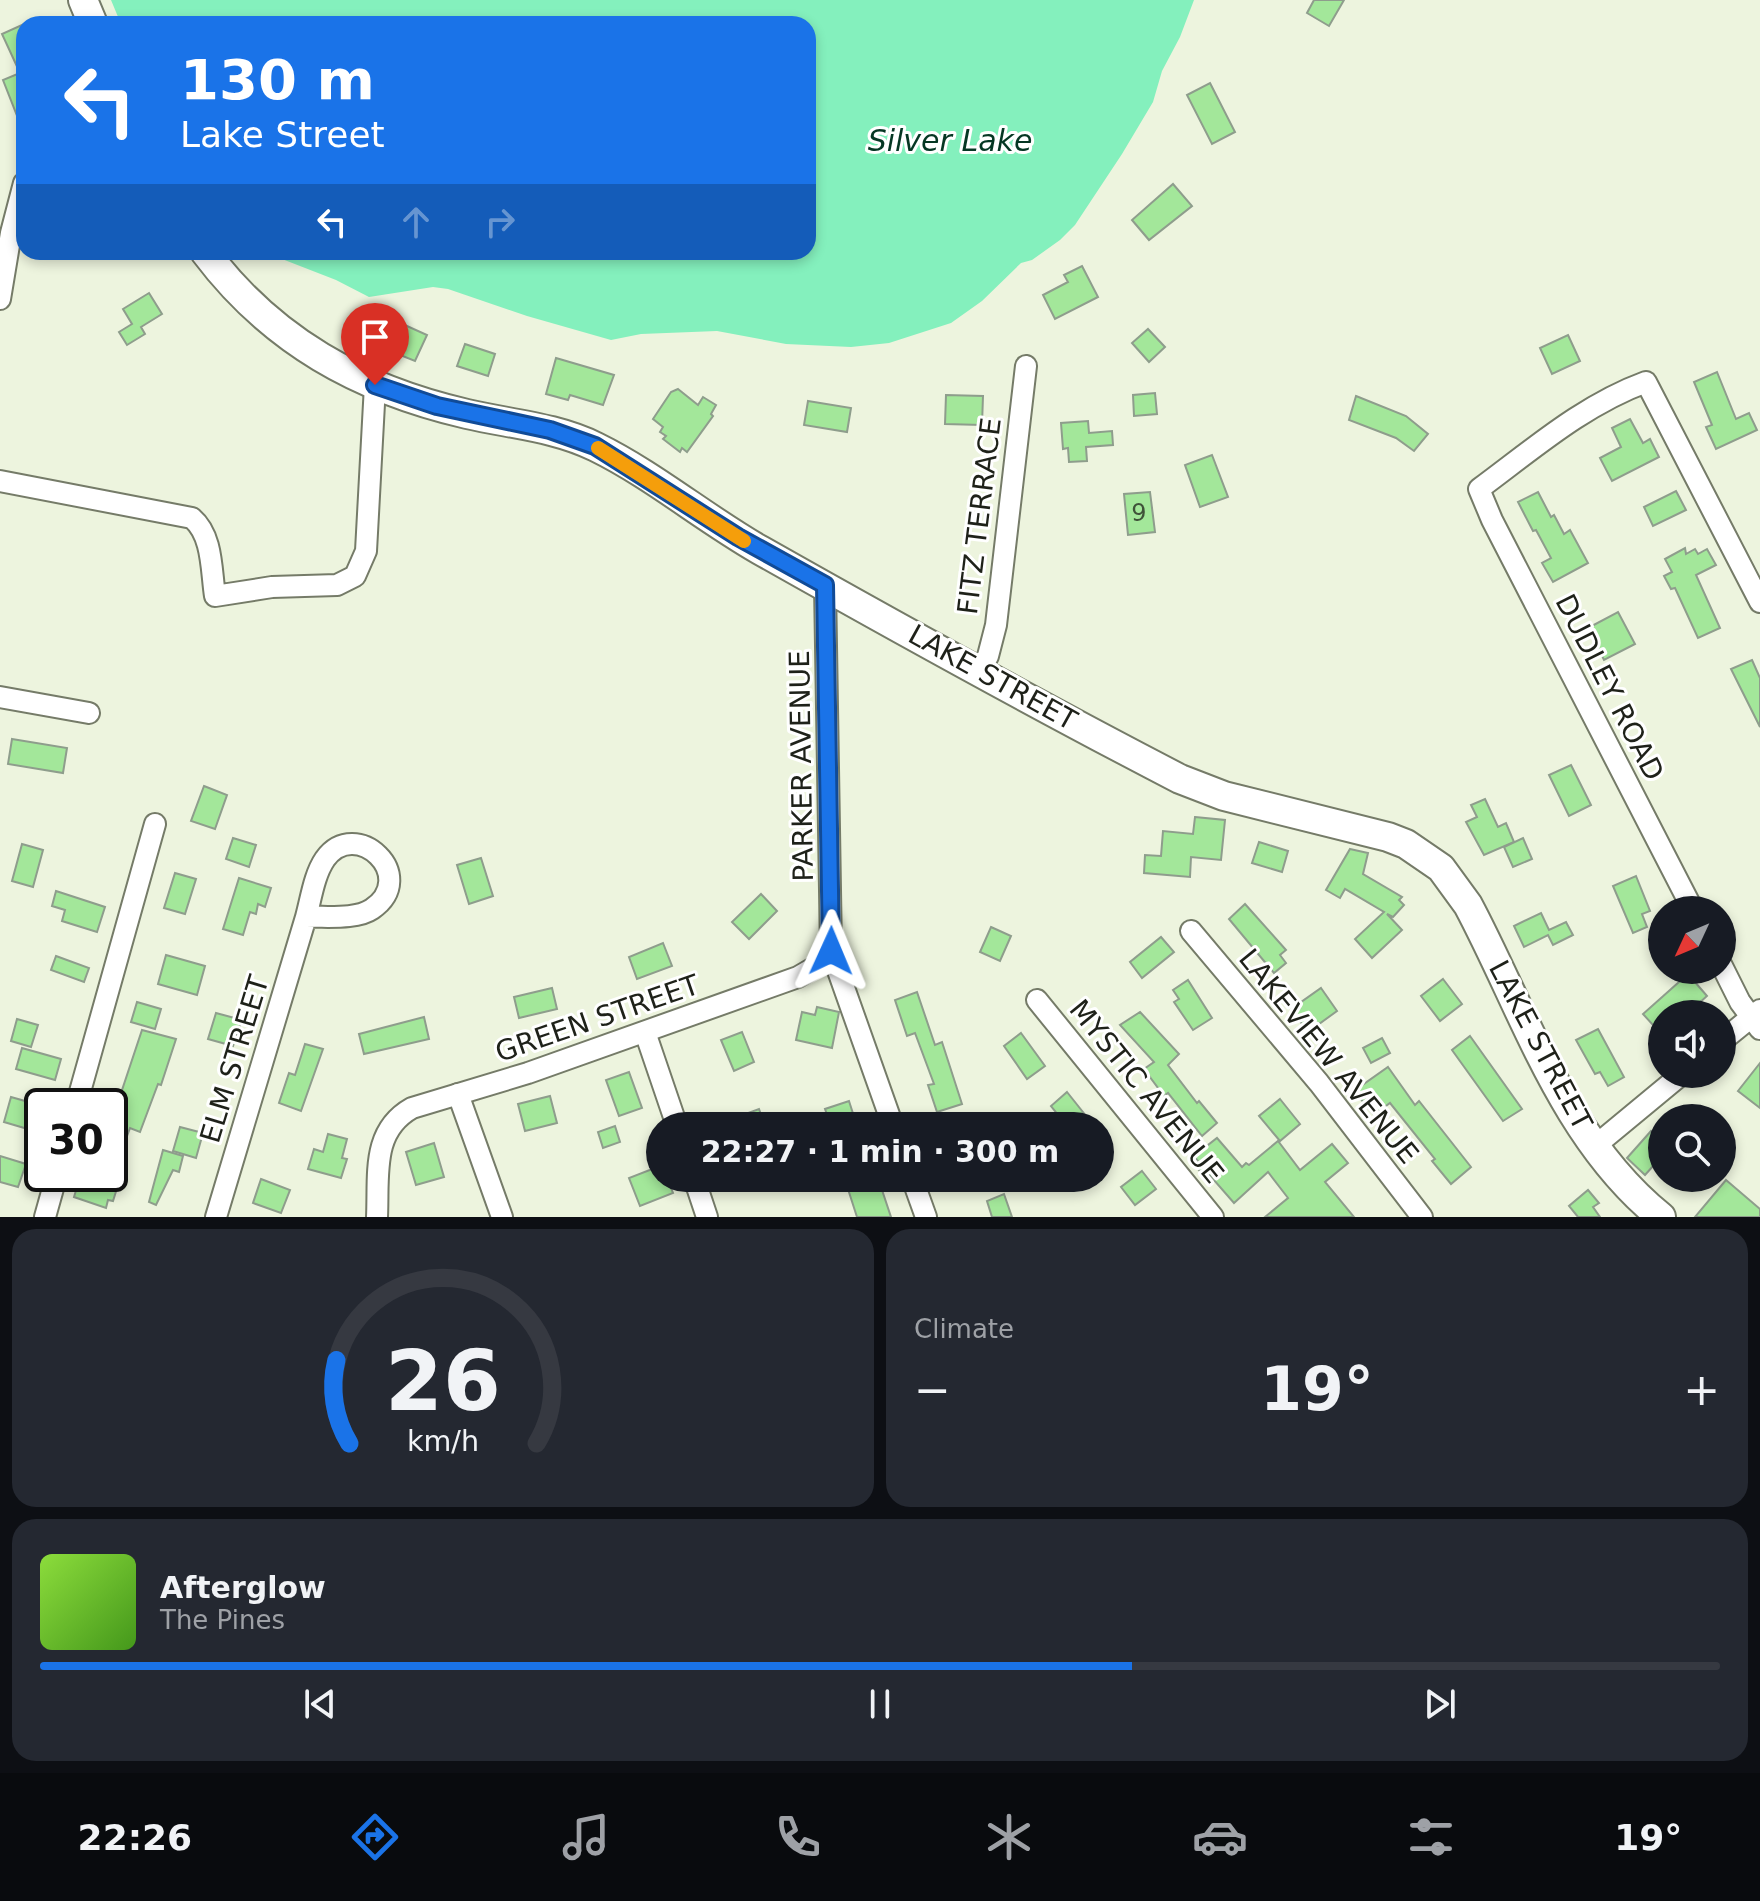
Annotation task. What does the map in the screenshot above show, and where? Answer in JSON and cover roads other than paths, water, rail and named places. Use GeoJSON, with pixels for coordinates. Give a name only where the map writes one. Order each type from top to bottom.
{"type":"FeatureCollection","features":[{"type":"Feature","properties":{"kind":"street"},"geometry":{"type":"LineString","coordinates":[[0,299],[16,214]]}},
{"type":"Feature","properties":{"kind":"street","name":"LAKE STREET"},"geometry":{"type":"LineString","coordinates":[[212,260],[277,328],[323,359],[375,385],[437,406],[550,430],[595,446],[738,537],[1159,768],[1202,788],[1277,811],[1388,837],[1424,854],[1455,884],[1468,905],[1550,1074],[1595,1146],[1625,1183],[1661,1217]]}},
{"type":"Feature","properties":{"kind":"street","name":"FITZ TERRACE"},"geometry":{"type":"LineString","coordinates":[[980,670],[988,656],[996,625],[1026,366]]}},
{"type":"Feature","properties":{"kind":"street","name":"DUDLEY ROAD"},"geometry":{"type":"LineString","coordinates":[[1686,896],[1499,534],[1479,489],[1587,411],[1622,391],[1646,382],[1760,602]]}},
{"type":"Feature","properties":{"kind":"street"},"geometry":{"type":"LineString","coordinates":[[0,481],[192,518],[206,537],[215,596],[272,587],[337,585],[355,576],[366,551],[375,385]]}},
{"type":"Feature","properties":{"kind":"street","name":"PARKER AVENUE"},"geometry":{"type":"LineString","coordinates":[[825,585],[831,951],[888,1112]]}},
{"type":"Feature","properties":{"kind":"street"},"geometry":{"type":"LineString","coordinates":[[0,697],[89,713]]}},
{"type":"Feature","properties":{"kind":"street"},"geometry":{"type":"LineString","coordinates":[[81,1088],[155,824]]}},
{"type":"Feature","properties":{"kind":"street","name":"ELM STREET"},"geometry":{"type":"LineString","coordinates":[[216,1217],[320,869],[333,851],[355,844],[381,856],[389,876],[388,889],[381,901],[370,910],[361,914],[306,917]]}},
{"type":"Feature","properties":{"kind":"street","name":"LAKEVIEW AVENUE"},"geometry":{"type":"LineString","coordinates":[[1191,931],[1319,1083],[1422,1217]]}},
{"type":"Feature","properties":{"kind":"street","name":"GREEN STREET"},"geometry":{"type":"LineString","coordinates":[[377,1217],[383,1138],[392,1121],[401,1114],[528,1073],[798,977],[822,963],[831,951]]}},
{"type":"Feature","properties":{"kind":"street"},"geometry":{"type":"LineString","coordinates":[[1734,984],[1757,1019],[1736,1032]]}},
{"type":"Feature","properties":{"kind":"street","name":"MYSTIC AVENUE"},"geometry":{"type":"LineString","coordinates":[[1037,1000],[1213,1217]]}},
{"type":"Feature","properties":{"kind":"street"},"geometry":{"type":"LineString","coordinates":[[645,1032],[672,1112]]}},
{"type":"Feature","properties":{"kind":"street"},"geometry":{"type":"LineString","coordinates":[[1595,1146],[1665,1088]]}},
{"type":"Feature","properties":{"kind":"street"},"geometry":{"type":"LineString","coordinates":[[458,1094],[502,1217]]}},
{"type":"Feature","properties":{"kind":"street"},"geometry":{"type":"LineString","coordinates":[[45,1217],[52,1192]]}},
{"type":"Feature","properties":{"kind":"street"},"geometry":{"type":"LineString","coordinates":[[699,1192],[707,1217]]}},
{"type":"Feature","properties":{"kind":"street"},"geometry":{"type":"LineString","coordinates":[[917,1192],[926,1217]]}},
{"type":"Feature","properties":{"kind":"water","name":"Silver Lake"},"geometry":{"type":"Polygon","coordinates":[[[111,0],[1194,0],[1180,37],[1162,71],[1153,102],[1075,225],[1032,260],[1021,263],[982,301],[951,323],[889,343],[851,347],[786,344],[717,331],[641,334],[611,340],[448,289],[433,287],[369,297],[285,260],[816,260],[816,16],[118,16],[111,0]]]}}]}
